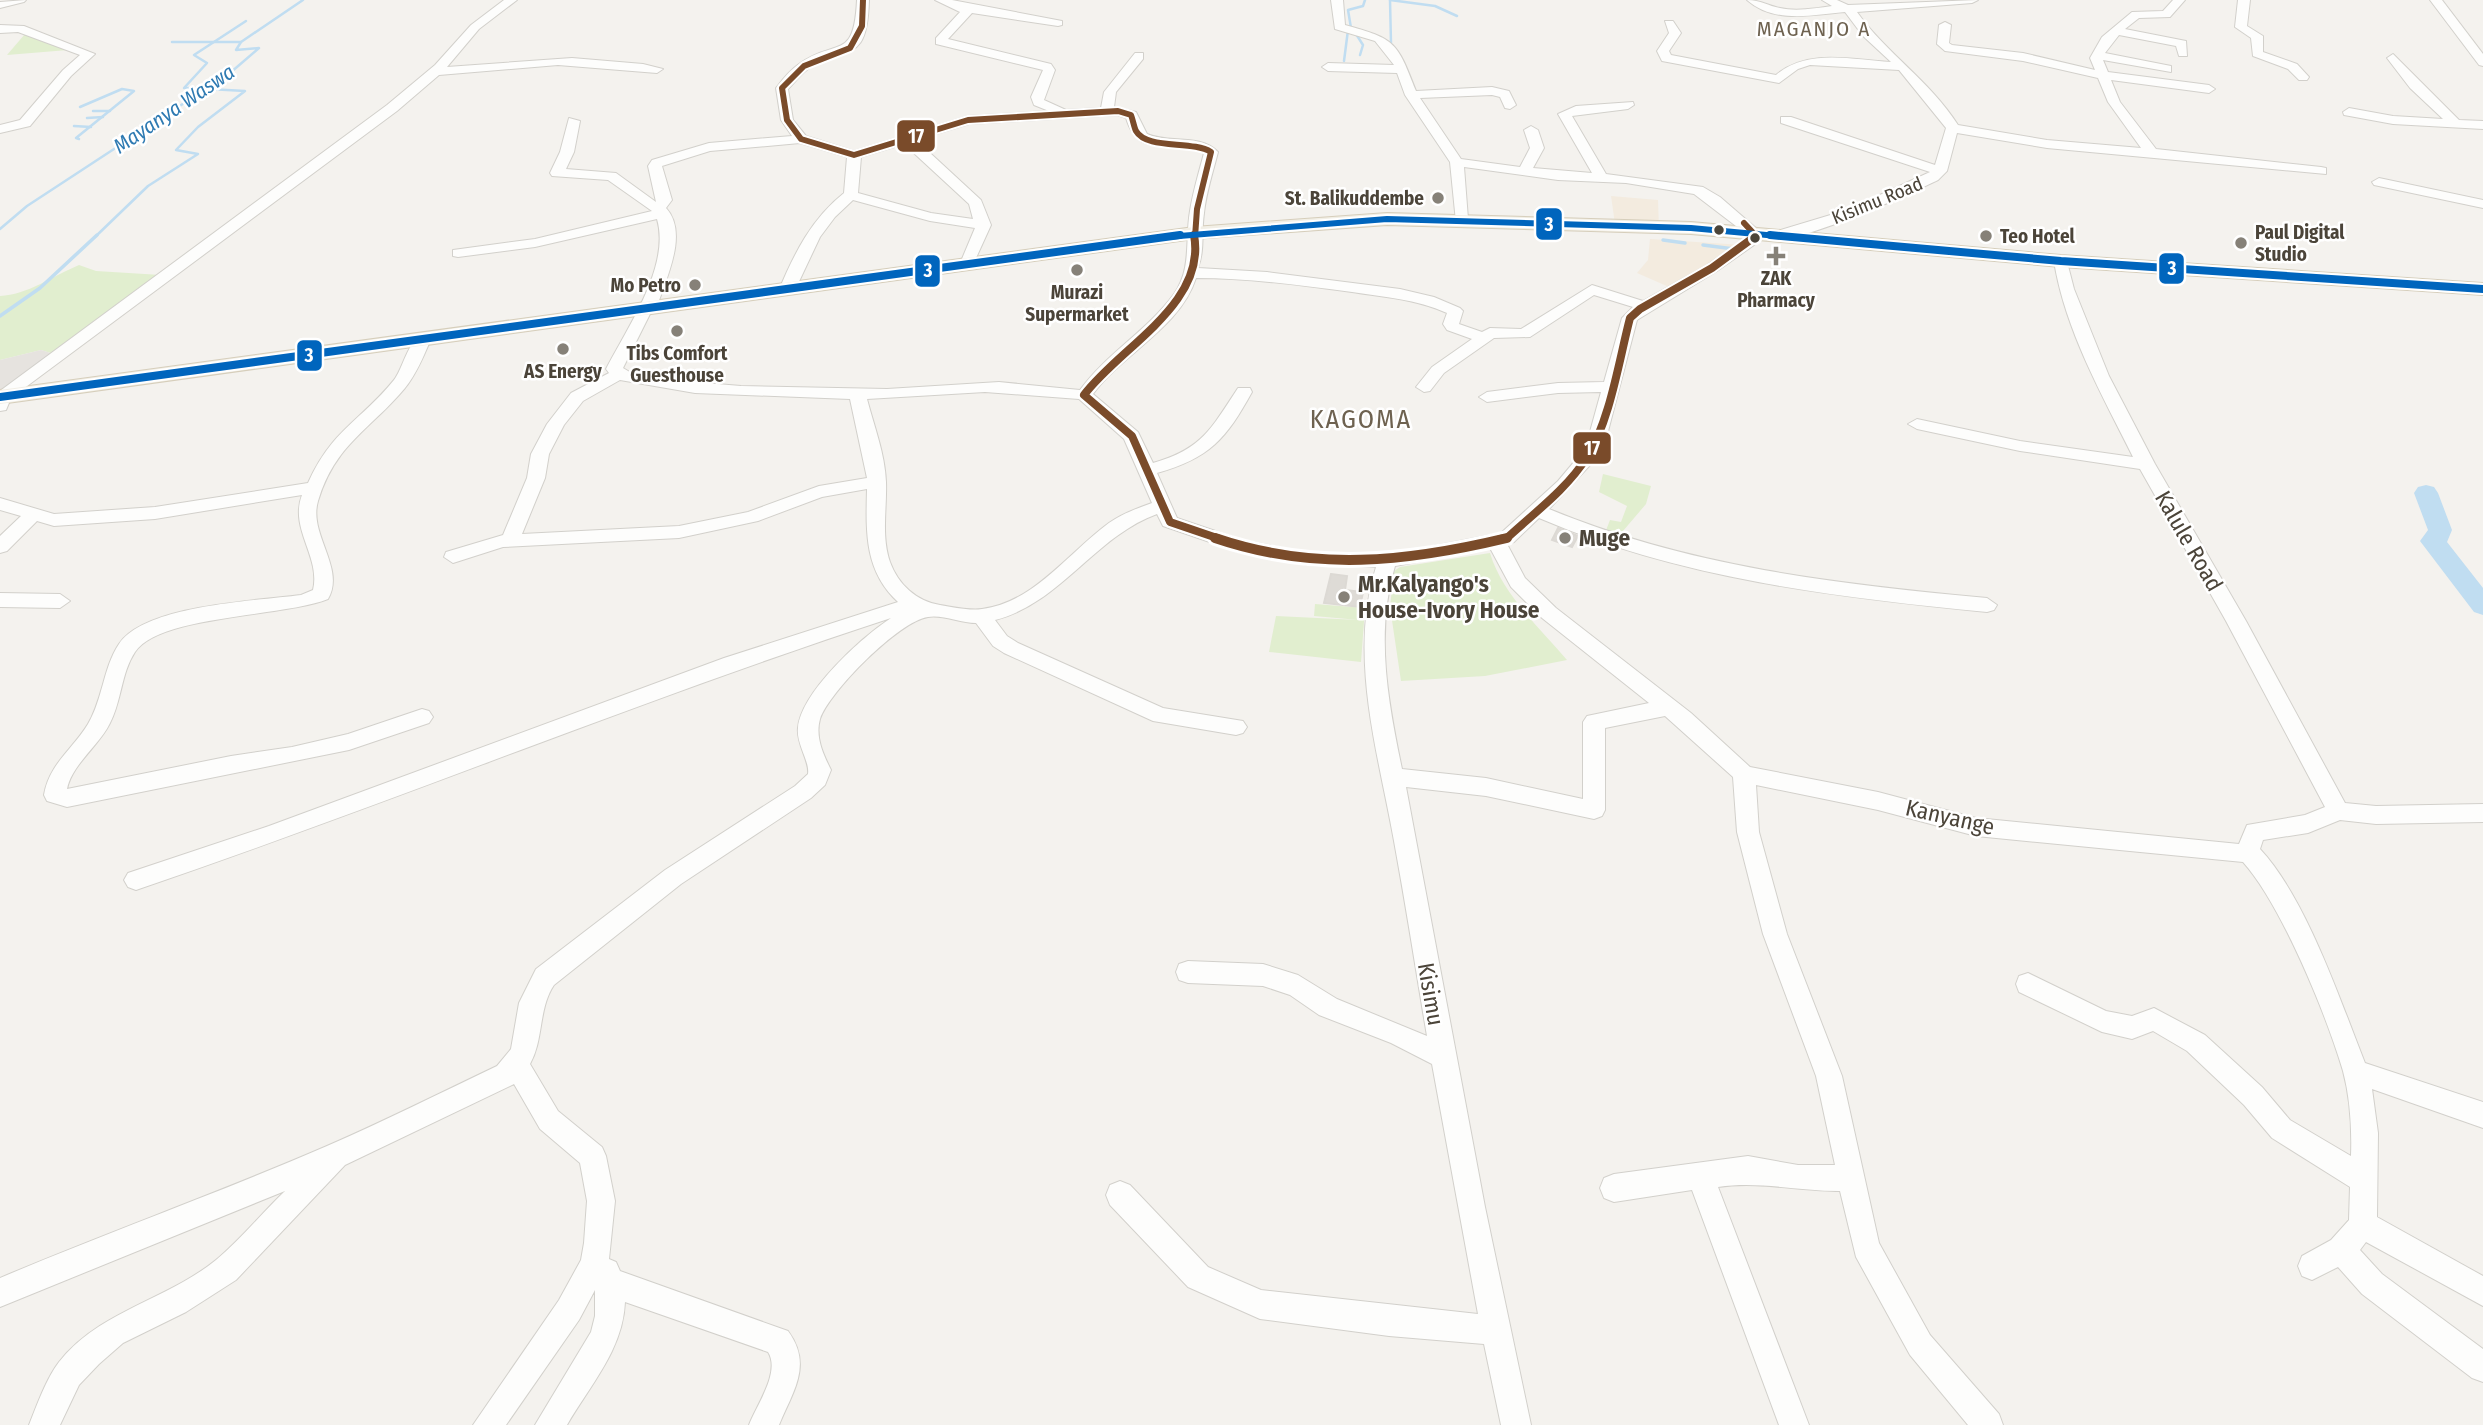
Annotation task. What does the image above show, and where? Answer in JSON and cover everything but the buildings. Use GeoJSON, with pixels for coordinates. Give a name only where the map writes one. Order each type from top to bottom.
{"type":"FeatureCollection","features":[{"type":"Feature","properties":{"kind":"main road"},"geometry":{"type":"LineString","coordinates":[[1,400],[1194,233],[1387,219],[1461,219],[1691,228],[1763,237],[2061,261],[2483,289]]}},
{"type":"Feature","properties":{"kind":"street"},"geometry":{"type":"LineString","coordinates":[[0,5],[20,0]]}},
{"type":"Feature","properties":{"kind":"street"},"geometry":{"type":"LineString","coordinates":[[1,400],[392,108],[436,71],[475,27],[512,0]]}},
{"type":"Feature","properties":{"kind":"street"},"geometry":{"type":"LineString","coordinates":[[801,139],[787,120],[782,88],[804,66],[849,48],[862,26],[863,0]]}},
{"type":"Feature","properties":{"kind":"street"},"geometry":{"type":"LineString","coordinates":[[941,0],[965,8],[1058,23]]}},
{"type":"Feature","properties":{"kind":"street"},"geometry":{"type":"LineString","coordinates":[[1337,0],[1336,20],[1342,29],[1344,55]]}},
{"type":"Feature","properties":{"kind":"street"},"geometry":{"type":"LineString","coordinates":[[1753,0],[1774,11],[1789,13],[1827,9],[1851,11],[1879,5],[1951,4],[1972,0]]}},
{"type":"Feature","properties":{"kind":"street"},"geometry":{"type":"LineString","coordinates":[[1828,0],[1851,11],[1867,34],[1902,66],[1954,128],[2047,144],[2320,171]]}},
{"type":"Feature","properties":{"kind":"street"},"geometry":{"type":"LineString","coordinates":[[2152,153],[2120,111],[2096,65],[2097,55],[2115,31],[2136,13],[2166,15],[2179,0]]}},
{"type":"Feature","properties":{"kind":"street"},"geometry":{"type":"LineString","coordinates":[[2244,0],[2241,27],[2257,36],[2256,53],[2264,58],[2294,65],[2304,77]]}},
{"type":"Feature","properties":{"kind":"street"},"geometry":{"type":"LineString","coordinates":[[2436,0],[2483,62]]}},
{"type":"Feature","properties":{"kind":"street"},"geometry":{"type":"LineString","coordinates":[[965,8],[963,18],[940,41],[1047,67],[1049,70],[1037,97],[1038,102],[1062,112]]}},
{"type":"Feature","properties":{"kind":"street"},"geometry":{"type":"LineString","coordinates":[[1669,23],[1675,33],[1663,51],[1666,58],[1756,77],[1779,79],[1794,66],[1809,61],[1902,66]]}},
{"type":"Feature","properties":{"kind":"street"},"geometry":{"type":"LineString","coordinates":[[1945,24],[1946,47],[2023,57],[2102,75],[2209,89]]}},
{"type":"Feature","properties":{"kind":"street"},"geometry":{"type":"LineString","coordinates":[[0,29],[20,28],[68,49],[89,54],[67,73],[27,121],[0,128]]}},
{"type":"Feature","properties":{"kind":"street"},"geometry":{"type":"LineString","coordinates":[[1342,29],[1379,38],[1397,57],[1410,95],[1457,162],[1461,219]]}},
{"type":"Feature","properties":{"kind":"street"},"geometry":{"type":"LineString","coordinates":[[2115,31],[2182,44],[2183,53]]}},
{"type":"Feature","properties":{"kind":"street"},"geometry":{"type":"LineString","coordinates":[[1107,111],[1110,92],[1139,55]]}},
{"type":"Feature","properties":{"kind":"street"},"geometry":{"type":"LineString","coordinates":[[1328,67],[1344,55]]}},
{"type":"Feature","properties":{"kind":"street"},"geometry":{"type":"LineString","coordinates":[[1344,55],[1401,69]]}},
{"type":"Feature","properties":{"kind":"street"},"geometry":{"type":"LineString","coordinates":[[2097,55],[2167,69]]}},
{"type":"Feature","properties":{"kind":"street"},"geometry":{"type":"LineString","coordinates":[[2393,58],[2414,85],[2456,124]]}},
{"type":"Feature","properties":{"kind":"street"},"geometry":{"type":"LineString","coordinates":[[436,71],[568,61],[657,69]]}},
{"type":"Feature","properties":{"kind":"street"},"geometry":{"type":"LineString","coordinates":[[1410,95],[1492,91],[1505,94],[1510,106]]}},
{"type":"Feature","properties":{"kind":"street"},"geometry":{"type":"LineString","coordinates":[[1601,178],[1588,150],[1564,114],[1576,110],[1628,105]]}},
{"type":"Feature","properties":{"kind":"street"},"geometry":{"type":"LineString","coordinates":[[661,210],[665,200],[655,166],[657,163],[709,147],[801,139],[854,155],[968,120],[1107,111],[1131,115],[1135,130],[1149,139],[1204,146],[1212,152],[1197,209],[1194,233],[1197,250],[1192,273],[1183,293],[1171,310],[1132,348],[1102,371],[1084,395]]}},
{"type":"Feature","properties":{"kind":"street"},"geometry":{"type":"LineString","coordinates":[[2349,112],[2393,120],[2483,125]]}},
{"type":"Feature","properties":{"kind":"street"},"geometry":{"type":"LineString","coordinates":[[1786,120],[1940,171]]}},
{"type":"Feature","properties":{"kind":"street"},"geometry":{"type":"LineString","coordinates":[[574,121],[567,152],[557,173],[611,176],[661,210],[668,230],[667,248],[646,311],[614,369],[617,374],[642,383],[693,388],[857,393],[996,387],[1084,395],[1125,427],[1136,444],[1170,522],[1239,546],[1309,558],[1387,561],[1496,542],[1516,531],[1586,458],[1597,439],[1613,387],[1619,349],[1630,318],[1645,306],[1763,237],[1698,190],[1524,172],[1457,162]]}},
{"type":"Feature","properties":{"kind":"street","name":"Kisimu Road"},"geometry":{"type":"LineString","coordinates":[[1763,237],[1783,237],[1925,181],[1940,171],[1945,161],[1948,137],[1954,128]]}},
{"type":"Feature","properties":{"kind":"street"},"geometry":{"type":"LineString","coordinates":[[1524,172],[1537,148],[1531,130]]}},
{"type":"Feature","properties":{"kind":"street"},"geometry":{"type":"LineString","coordinates":[[907,139],[976,203],[984,227],[966,266]]}},
{"type":"Feature","properties":{"kind":"street"},"geometry":{"type":"LineString","coordinates":[[851,195],[854,155]]}},
{"type":"Feature","properties":{"kind":"street"},"geometry":{"type":"LineString","coordinates":[[2379,182],[2483,204]]}},
{"type":"Feature","properties":{"kind":"street"},"geometry":{"type":"LineString","coordinates":[[788,290],[822,223],[836,205],[851,195],[930,217],[981,223]]}},
{"type":"Feature","properties":{"kind":"street"},"geometry":{"type":"LineString","coordinates":[[458,253],[535,243],[661,210]]}},
{"type":"Feature","properties":{"kind":"street","name":"Kalule Road"},"geometry":{"type":"LineString","coordinates":[[2061,261],[2066,289],[2087,343],[2146,464],[2236,621],[2338,811]]}},
{"type":"Feature","properties":{"kind":"street"},"geometry":{"type":"LineString","coordinates":[[1192,273],[1244,272],[1306,279],[1424,299],[1455,312],[1451,324],[1453,327],[1485,338]]}},
{"type":"Feature","properties":{"kind":"street"},"geometry":{"type":"LineString","coordinates":[[1424,387],[1438,370],[1485,338],[1496,332],[1524,334],[1592,290],[1645,306]]}},
{"type":"Feature","properties":{"kind":"street"},"geometry":{"type":"LineString","coordinates":[[422,341],[412,367],[395,389],[338,444],[307,504],[305,520],[308,536],[320,564],[324,586],[321,594],[304,601],[167,623],[133,639],[109,690],[103,718],[68,763],[55,795],[67,799],[231,764],[292,755],[349,742],[422,717]]}},
{"type":"Feature","properties":{"kind":"street"},"geometry":{"type":"LineString","coordinates":[[510,540],[536,478],[540,454],[556,424],[576,397],[617,374]]}},
{"type":"Feature","properties":{"kind":"street"},"geometry":{"type":"LineString","coordinates":[[1486,397],[1558,388],[1613,387]]}},
{"type":"Feature","properties":{"kind":"street"},"geometry":{"type":"LineString","coordinates":[[1146,471],[1194,455],[1211,444],[1244,391]]}},
{"type":"Feature","properties":{"kind":"street"},"geometry":{"type":"LineString","coordinates":[[857,393],[870,435],[877,482],[879,557],[887,576],[919,607]]}},
{"type":"Feature","properties":{"kind":"street"},"geometry":{"type":"LineString","coordinates":[[1917,424],[2020,446],[2146,464]]}},
{"type":"Feature","properties":{"kind":"street"},"geometry":{"type":"LineString","coordinates":[[453,557],[489,543],[510,540],[679,532],[752,517],[811,494],[877,482]]}},
{"type":"Feature","properties":{"kind":"street"},"geometry":{"type":"LineString","coordinates":[[0,527],[27,521],[155,513],[316,487]]}},
{"type":"Feature","properties":{"kind":"street"},"geometry":{"type":"LineString","coordinates":[[0,504],[27,521]]}},
{"type":"Feature","properties":{"kind":"street"},"geometry":{"type":"LineString","coordinates":[[136,880],[276,833],[731,663],[919,607],[981,616],[1002,612],[1037,593],[1125,521],[1145,510],[1161,506]]}},
{"type":"Feature","properties":{"kind":"street"},"geometry":{"type":"LineString","coordinates":[[1536,510],[1632,545],[1694,562],[1832,590],[1987,606]]}},
{"type":"Feature","properties":{"kind":"street"},"geometry":{"type":"LineString","coordinates":[[0,547],[27,521]]}},
{"type":"Feature","properties":{"kind":"street"},"geometry":{"type":"LineString","coordinates":[[1496,542],[1518,582],[1549,613],[1669,707],[1744,774],[1748,832],[1775,934],[1829,1076],[1866,1247],[1920,1345],[1988,1425]]}},
{"type":"Feature","properties":{"kind":"street","name":"Kisimu"},"geometry":{"type":"LineString","coordinates":[[1387,561],[1377,596],[1375,639],[1383,724],[1443,1057],[1495,1330],[1516,1425]]}},
{"type":"Feature","properties":{"kind":"street"},"geometry":{"type":"LineString","coordinates":[[0,600],[60,601]]}},
{"type":"Feature","properties":{"kind":"street"},"geometry":{"type":"LineString","coordinates":[[0,1293],[116,1243],[162,1228],[338,1156],[506,1075],[526,1053],[533,991],[545,977],[673,877],[803,792],[817,779],[820,770],[811,758],[808,733],[811,716],[830,688],[872,645],[919,607]]}},
{"type":"Feature","properties":{"kind":"street"},"geometry":{"type":"LineString","coordinates":[[981,616],[1000,641],[1010,648],[1160,715],[1236,727]]}},
{"type":"Feature","properties":{"kind":"street"},"geometry":{"type":"LineString","coordinates":[[1393,777],[1486,787],[1594,810],[1594,722],[1669,707]]}},
{"type":"Feature","properties":{"kind":"street","name":"Kanyange"},"geometry":{"type":"LineString","coordinates":[[1744,774],[1878,800],[1976,827],[2204,850],[2240,853],[2248,851]]}},
{"type":"Feature","properties":{"kind":"street"},"geometry":{"type":"LineString","coordinates":[[2312,1266],[2341,1250],[2363,1225],[2365,1133],[2356,1072],[2312,961],[2269,874],[2248,851],[2255,832],[2308,824],[2338,811],[2376,815],[2483,813]]}},
{"type":"Feature","properties":{"kind":"street"},"geometry":{"type":"LineString","coordinates":[[1188,972],[1263,975],[1298,986],[1328,1007],[1400,1035],[1443,1057]]}},
{"type":"Feature","properties":{"kind":"street"},"geometry":{"type":"LineString","coordinates":[[2028,984],[2102,1021],[2132,1028],[2154,1019],[2166,1024],[2196,1044],[2235,1079],[2281,1129],[2363,1179]]}},
{"type":"Feature","properties":{"kind":"street"},"geometry":{"type":"LineString","coordinates":[[488,1425],[569,1310],[590,1273],[598,1243],[601,1201],[592,1156],[549,1120],[535,1101],[517,1066]]}},
{"type":"Feature","properties":{"kind":"street"},"geometry":{"type":"LineString","coordinates":[[2356,1072],[2483,1115]]}},
{"type":"Feature","properties":{"kind":"street"},"geometry":{"type":"LineString","coordinates":[[44,1425],[68,1374],[88,1353],[113,1333],[195,1292],[226,1270],[338,1156]]}},
{"type":"Feature","properties":{"kind":"street"},"geometry":{"type":"LineString","coordinates":[[1614,1188],[1748,1169],[1798,1178],[1849,1178]]}},
{"type":"Feature","properties":{"kind":"street"},"geometry":{"type":"LineString","coordinates":[[1701,1177],[1794,1425]]}},
{"type":"Feature","properties":{"kind":"street"},"geometry":{"type":"LineString","coordinates":[[1121,1195],[1198,1277],[1260,1304],[1390,1321],[1495,1330]]}},
{"type":"Feature","properties":{"kind":"street"},"geometry":{"type":"LineString","coordinates":[[2363,1225],[2483,1292]]}},
{"type":"Feature","properties":{"kind":"street"},"geometry":{"type":"LineString","coordinates":[[550,1425],[593,1362],[606,1336],[611,1306],[610,1282],[598,1243]]}},
{"type":"Feature","properties":{"kind":"street"},"geometry":{"type":"LineString","coordinates":[[2341,1250],[2372,1284],[2483,1367]]}},
{"type":"Feature","properties":{"kind":"street"},"geometry":{"type":"LineString","coordinates":[[610,1282],[778,1341],[784,1347],[789,1361],[786,1375],[764,1425]]}},
{"type":"Feature","properties":{"kind":"shaded area"},"geometry":{"type":"Polygon","coordinates":[[[1611,196],[1658,200],[1659,228],[1615,224],[1611,196]]]}},
{"type":"Feature","properties":{"kind":"shaded area"},"geometry":{"type":"Polygon","coordinates":[[[1650,239],[1743,245],[1669,287],[1637,273],[1648,260],[1650,239]]]}},
{"type":"Feature","properties":{"kind":"shaded area"},"geometry":{"type":"Polygon","coordinates":[[[41,350],[57,355],[0,397],[0,360],[41,350]]]}},
{"type":"Feature","properties":{"kind":"green space"},"geometry":{"type":"Polygon","coordinates":[[[25,34],[68,50],[7,55],[25,34]]]}},
{"type":"Feature","properties":{"kind":"green space"},"geometry":{"type":"Polygon","coordinates":[[[79,265],[96,271],[161,275],[57,355],[41,350],[0,360],[0,296],[30,289],[79,265]]]}},
{"type":"Feature","properties":{"kind":"green space"},"geometry":{"type":"Polygon","coordinates":[[[1603,474],[1651,486],[1646,504],[1617,538],[1605,533],[1610,520],[1621,522],[1627,506],[1599,492],[1603,474]]]}},
{"type":"Feature","properties":{"kind":"green space"},"geometry":{"type":"Polygon","coordinates":[[[1490,553],[1503,583],[1567,660],[1485,676],[1401,681],[1390,607],[1394,571],[1400,567],[1490,553]]]}},
{"type":"Feature","properties":{"kind":"green space"},"geometry":{"type":"Polygon","coordinates":[[[1315,604],[1365,608],[1361,662],[1269,652],[1276,616],[1359,620],[1314,616],[1315,604]]]}},
{"type":"Feature","properties":{"kind":"waterway","name":"Mayanya Waswa"},"geometry":{"type":"LineString","coordinates":[[241,42],[303,0]]}},
{"type":"Feature","properties":{"kind":"waterway"},"geometry":{"type":"LineString","coordinates":[[1344,61],[1348,30],[1351,28],[1348,10],[1363,6],[1365,0]]}},
{"type":"Feature","properties":{"kind":"waterway"},"geometry":{"type":"LineString","coordinates":[[1391,43],[1390,0],[1435,6],[1457,16]]}},
{"type":"Feature","properties":{"kind":"waterway"},"geometry":{"type":"LineString","coordinates":[[214,42],[246,21]]}},
{"type":"Feature","properties":{"kind":"waterway"},"geometry":{"type":"LineString","coordinates":[[1356,34],[1363,45],[1360,55]]}},
{"type":"Feature","properties":{"kind":"waterway"},"geometry":{"type":"LineString","coordinates":[[172,42],[214,42]]}},
{"type":"Feature","properties":{"kind":"waterway"},"geometry":{"type":"LineString","coordinates":[[207,88],[184,88],[207,63],[194,55],[214,42]]}},
{"type":"Feature","properties":{"kind":"waterway"},"geometry":{"type":"LineString","coordinates":[[214,42],[241,42]]}},
{"type":"Feature","properties":{"kind":"waterway","name":"Mayanya Waswa"},"geometry":{"type":"LineString","coordinates":[[207,88],[259,48],[236,50],[241,42]]}},
{"type":"Feature","properties":{"kind":"waterway","name":"Mayanya Waswa"},"geometry":{"type":"LineString","coordinates":[[0,229],[27,206],[207,88]]}},
{"type":"Feature","properties":{"kind":"waterway"},"geometry":{"type":"LineString","coordinates":[[80,107],[122,89],[134,91],[109,111]]}},
{"type":"Feature","properties":{"kind":"waterway"},"geometry":{"type":"LineString","coordinates":[[95,237],[148,186],[198,154],[176,150],[198,127],[245,91],[209,89]]}},
{"type":"Feature","properties":{"kind":"waterway"},"geometry":{"type":"LineString","coordinates":[[93,111],[109,111]]}},
{"type":"Feature","properties":{"kind":"waterway"},"geometry":{"type":"LineString","coordinates":[[102,117],[109,111]]}},
{"type":"Feature","properties":{"kind":"waterway"},"geometry":{"type":"LineString","coordinates":[[87,118],[102,117]]}},
{"type":"Feature","properties":{"kind":"waterway"},"geometry":{"type":"LineString","coordinates":[[90,127],[102,117]]}},
{"type":"Feature","properties":{"kind":"waterway"},"geometry":{"type":"LineString","coordinates":[[74,126],[90,127]]}},
{"type":"Feature","properties":{"kind":"waterway"},"geometry":{"type":"LineString","coordinates":[[79,139],[76,138],[90,127]]}},
{"type":"Feature","properties":{"kind":"waterway"},"geometry":{"type":"LineString","coordinates":[[0,316],[40,288],[97,235]]}},
{"type":"Feature","properties":{"kind":"waterway"},"geometry":{"type":"LineString","coordinates":[[1663,240],[1685,243]]}},
{"type":"Feature","properties":{"kind":"waterway"},"geometry":{"type":"LineString","coordinates":[[1703,245],[1734,249]]}},
{"type":"Feature","properties":{"kind":"waterway","name":"Mayanya Waswa"},"geometry":{"type":"LineString","coordinates":[[2426,493],[2440,530],[2440,535],[2432,541],[2483,606]]}},
{"type":"Feature","properties":{"kind":"transit line","name":"17"},"geometry":{"type":"LineString","coordinates":[[863,0],[862,26],[850,48],[804,66],[782,88],[787,120],[801,139],[854,155],[968,120],[1118,111],[1131,115],[1136,131],[1151,141],[1194,145],[1211,152],[1197,209],[1194,233],[1197,250],[1183,293],[1148,333],[1102,371],[1084,395],[1132,436],[1170,522],[1239,546],[1309,559],[1387,561],[1507,538],[1564,485],[1586,459],[1597,439],[1630,318],[1640,309],[1712,268],[1758,236],[1744,223]]}},
{"type":"Feature","properties":{"kind":"transit line","name":"3"},"geometry":{"type":"LineString","coordinates":[[0,397],[644,311],[1194,233],[1387,219],[1691,228],[2061,261],[2483,289]]}},
{"type":"Feature","properties":{"kind":"place","name":"St. Balikuddembe"},"geometry":{"type":"Point","coordinates":[1438,198]}},
{"type":"Feature","properties":{"kind":"place","name":"Teo Hotel"},"geometry":{"type":"Point","coordinates":[1986,236]}},
{"type":"Feature","properties":{"kind":"place","name":"Paul Digital Studio"},"geometry":{"type":"Point","coordinates":[2241,243]}},
{"type":"Feature","properties":{"kind":"place","name":"ZAK Pharmacy"},"geometry":{"type":"Point","coordinates":[1776,256]}},
{"type":"Feature","properties":{"kind":"place","name":"Murazi Supermarket"},"geometry":{"type":"Point","coordinates":[1077,270]}},
{"type":"Feature","properties":{"kind":"place","name":"Mo Petro"},"geometry":{"type":"Point","coordinates":[695,285]}},
{"type":"Feature","properties":{"kind":"place","name":"Tibs Comfort Guesthouse"},"geometry":{"type":"Point","coordinates":[677,331]}},
{"type":"Feature","properties":{"kind":"place","name":"AS Energy"},"geometry":{"type":"Point","coordinates":[563,349]}},
{"type":"Feature","properties":{"kind":"place","name":"Muge"},"geometry":{"type":"Point","coordinates":[1565,538]}},
{"type":"Feature","properties":{"kind":"place","name":"Mr.Kalyango's House-Ivory House"},"geometry":{"type":"Point","coordinates":[1344,597]}},
{"type":"Feature","properties":{"kind":"district","name":"MAGANJO A"},"geometry":{"type":"Point","coordinates":[1814,29]}},
{"type":"Feature","properties":{"kind":"district","name":"KAGOMA"},"geometry":{"type":"Point","coordinates":[1361,419]}}]}
